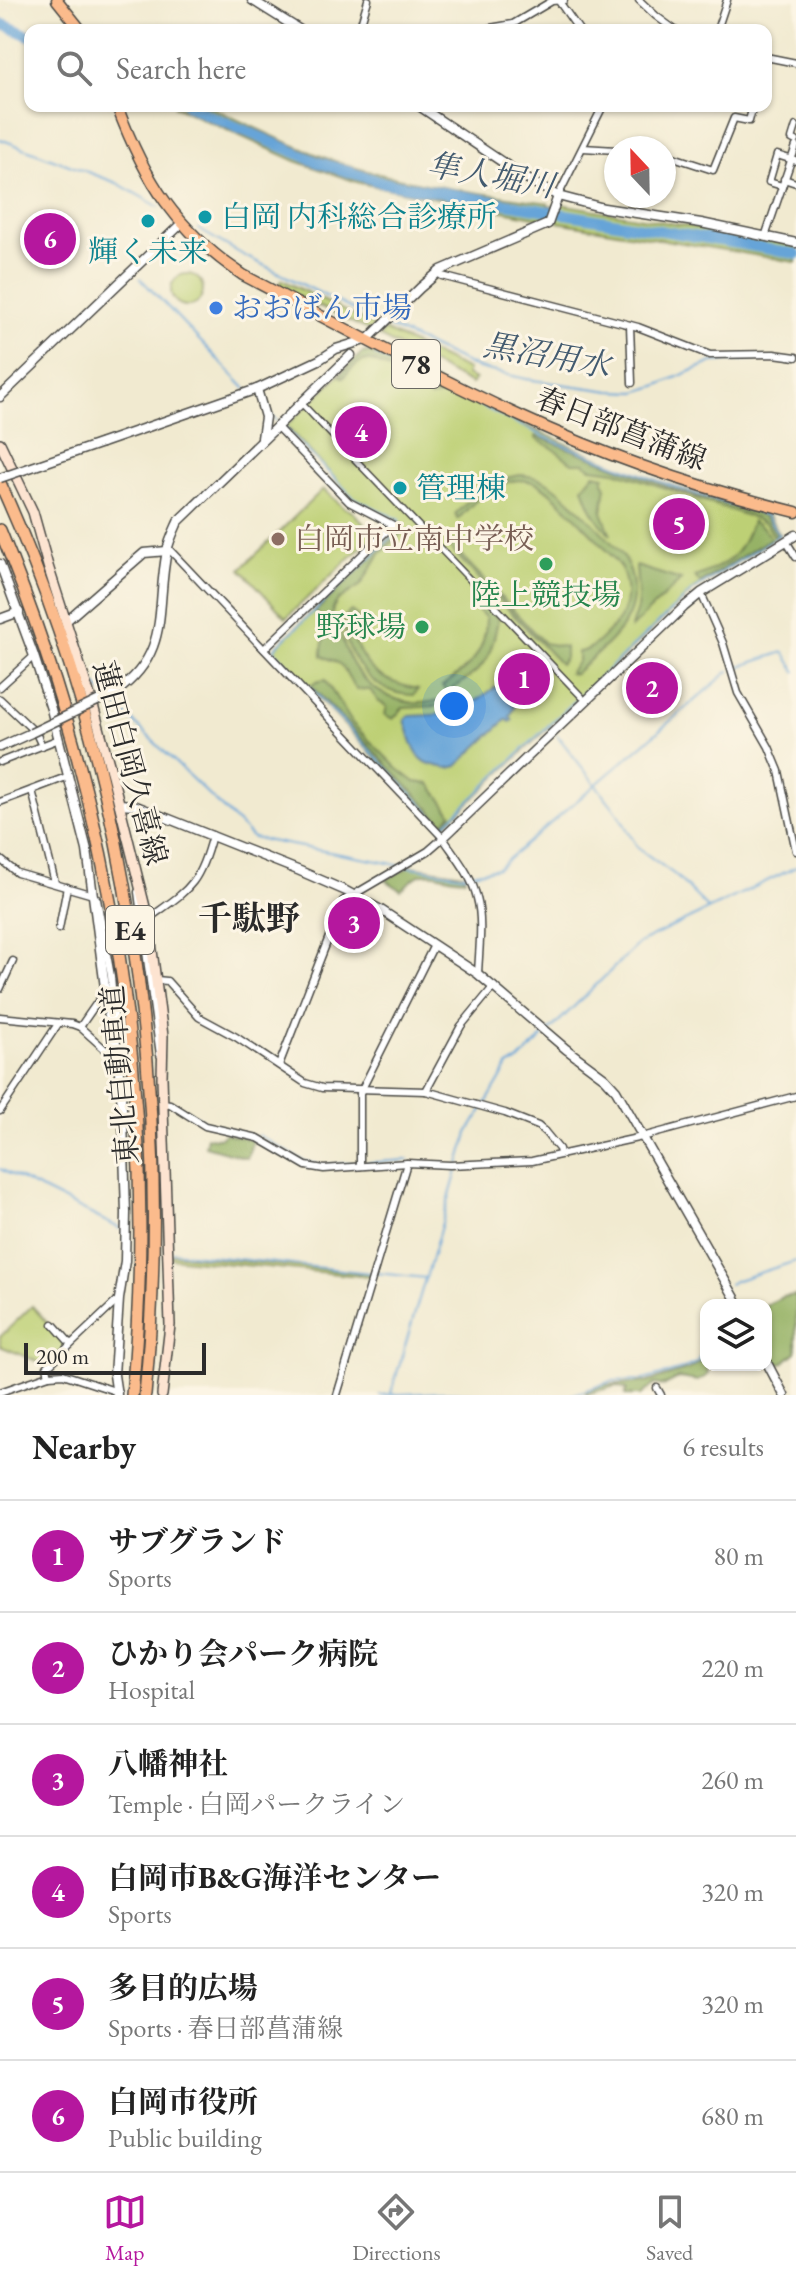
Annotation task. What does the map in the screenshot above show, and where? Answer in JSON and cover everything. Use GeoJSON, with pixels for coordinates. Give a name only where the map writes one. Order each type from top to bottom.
{"type":"FeatureCollection","features":[{"type":"Feature","properties":{"kind":"highway","name":"東北自動車道"},"geometry":{"type":"LineString","coordinates":[[0,481],[51,609],[87,723],[114,840],[131,934],[145,1039],[153,1149],[153,1302],[145,1395]]}},
{"type":"Feature","properties":{"kind":"highway","name":"東北自動車道"},"geometry":{"type":"LineString","coordinates":[[0,530],[39,632],[71,735],[92,811],[118,938],[133,1067],[139,1168],[140,1255],[132,1395]]}},
{"type":"Feature","properties":{"kind":"main road"},"geometry":{"type":"LineString","coordinates":[[57,0],[76,24]]}},
{"type":"Feature","properties":{"kind":"main road","name":"春日部菖蒲線"},"geometry":{"type":"LineString","coordinates":[[119,112],[146,173],[173,214],[220,259],[243,275],[522,417],[646,468],[796,512]]}},
{"type":"Feature","properties":{"kind":"main road","name":"蓮田白岡久喜線"},"geometry":{"type":"LineString","coordinates":[[0,443],[33,512],[94,709],[148,919],[163,1036],[170,1325],[162,1395]]}},
{"type":"Feature","properties":{"kind":"street"},"geometry":{"type":"LineString","coordinates":[[252,0],[290,24]]}},
{"type":"Feature","properties":{"kind":"street"},"geometry":{"type":"LineString","coordinates":[[361,24],[368,0]]}},
{"type":"Feature","properties":{"kind":"street"},"geometry":{"type":"LineString","coordinates":[[558,0],[575,24]]}},
{"type":"Feature","properties":{"kind":"street"},"geometry":{"type":"LineString","coordinates":[[513,24],[552,1],[564,0]]}},
{"type":"Feature","properties":{"kind":"street"},"geometry":{"type":"LineString","coordinates":[[639,0],[667,24]]}},
{"type":"Feature","properties":{"kind":"street"},"geometry":{"type":"LineString","coordinates":[[719,24],[727,0]]}},
{"type":"Feature","properties":{"kind":"street"},"geometry":{"type":"LineString","coordinates":[[772,61],[796,63]]}},
{"type":"Feature","properties":{"kind":"street"},"geometry":{"type":"LineString","coordinates":[[428,112],[556,200],[701,223],[796,243]]}},
{"type":"Feature","properties":{"kind":"street"},"geometry":{"type":"LineString","coordinates":[[0,481],[257,389],[336,349],[368,339],[438,273],[548,224],[556,200],[600,112]]}},
{"type":"Feature","properties":{"kind":"street"},"geometry":{"type":"LineString","coordinates":[[676,158],[713,170],[734,118],[749,121],[751,112]]}},
{"type":"Feature","properties":{"kind":"street"},"geometry":{"type":"LineString","coordinates":[[765,237],[783,183],[794,161],[796,145],[792,139],[796,126]]}},
{"type":"Feature","properties":{"kind":"street"},"geometry":{"type":"LineString","coordinates":[[583,148],[604,149]]}},
{"type":"Feature","properties":{"kind":"street"},"geometry":{"type":"LineString","coordinates":[[794,161],[777,155],[769,182],[796,183]]}},
{"type":"Feature","properties":{"kind":"street"},"geometry":{"type":"LineString","coordinates":[[0,397],[182,223]]}},
{"type":"Feature","properties":{"kind":"street"},"geometry":{"type":"LineString","coordinates":[[438,273],[495,291],[630,325],[710,355],[774,354],[796,357]]}},
{"type":"Feature","properties":{"kind":"street"},"geometry":{"type":"LineString","coordinates":[[630,325],[632,383]]}},
{"type":"Feature","properties":{"kind":"street"},"geometry":{"type":"LineString","coordinates":[[0,747],[116,692],[137,673],[154,645],[161,614],[167,549],[182,517],[351,355]]}},
{"type":"Feature","properties":{"kind":"street"},"geometry":{"type":"LineString","coordinates":[[257,389],[265,417],[261,441]]}},
{"type":"Feature","properties":{"kind":"street"},"geometry":{"type":"LineString","coordinates":[[304,406],[582,697]]}},
{"type":"Feature","properties":{"kind":"street"},"geometry":{"type":"LineString","coordinates":[[264,649],[393,525],[349,502],[276,426]]}},
{"type":"Feature","properties":{"kind":"street"},"geometry":{"type":"LineString","coordinates":[[279,1065],[343,901],[428,851],[701,593],[796,535]]}},
{"type":"Feature","properties":{"kind":"street"},"geometry":{"type":"LineString","coordinates":[[786,541],[796,557]]}},
{"type":"Feature","properties":{"kind":"street"},"geometry":{"type":"LineString","coordinates":[[167,549],[443,838],[470,878],[478,898],[478,974]]}},
{"type":"Feature","properties":{"kind":"street"},"geometry":{"type":"LineString","coordinates":[[66,621],[144,553],[167,549]]}},
{"type":"Feature","properties":{"kind":"street"},"geometry":{"type":"LineString","coordinates":[[0,564],[34,656],[87,850],[112,1041],[118,1061]]}},
{"type":"Feature","properties":{"kind":"street"},"geometry":{"type":"LineString","coordinates":[[701,593],[723,643],[738,693],[779,771],[796,851]]}},
{"type":"Feature","properties":{"kind":"street"},"geometry":{"type":"LineString","coordinates":[[0,619],[19,612]]}},
{"type":"Feature","properties":{"kind":"street"},"geometry":{"type":"LineString","coordinates":[[0,687],[34,656]]}},
{"type":"Feature","properties":{"kind":"street"},"geometry":{"type":"LineString","coordinates":[[0,699],[36,733],[42,746]]}},
{"type":"Feature","properties":{"kind":"street"},"geometry":{"type":"LineString","coordinates":[[0,762],[59,739]]}},
{"type":"Feature","properties":{"kind":"street"},"geometry":{"type":"LineString","coordinates":[[0,802],[69,776]]}},
{"type":"Feature","properties":{"kind":"street"},"geometry":{"type":"LineString","coordinates":[[32,790],[55,883]]}},
{"type":"Feature","properties":{"kind":"street"},"geometry":{"type":"LineString","coordinates":[[119,804],[134,805],[212,835],[352,894],[494,986],[616,1090],[736,1299]]}},
{"type":"Feature","properties":{"kind":"street"},"geometry":{"type":"LineString","coordinates":[[148,919],[192,885],[205,861],[212,835]]}},
{"type":"Feature","properties":{"kind":"street"},"geometry":{"type":"LineString","coordinates":[[0,859],[17,873],[93,895],[97,899],[111,976],[123,1119],[126,1213],[125,1261],[114,1375],[118,1394]]}},
{"type":"Feature","properties":{"kind":"street"},"geometry":{"type":"LineString","coordinates":[[59,929],[67,887]]}},
{"type":"Feature","properties":{"kind":"street"},"geometry":{"type":"LineString","coordinates":[[139,888],[162,1064]]}},
{"type":"Feature","properties":{"kind":"street"},"geometry":{"type":"LineString","coordinates":[[360,1166],[361,1089],[434,945]]}},
{"type":"Feature","properties":{"kind":"street"},"geometry":{"type":"LineString","coordinates":[[0,989],[13,961]]}},
{"type":"Feature","properties":{"kind":"street"},"geometry":{"type":"LineString","coordinates":[[157,980],[167,981],[199,1017],[305,1083],[426,1091],[538,1126],[560,1153]]}},
{"type":"Feature","properties":{"kind":"street"},"geometry":{"type":"LineString","coordinates":[[426,1091],[461,1026],[494,986]]}},
{"type":"Feature","properties":{"kind":"street"},"geometry":{"type":"LineString","coordinates":[[80,1027],[105,991]]}},
{"type":"Feature","properties":{"kind":"street"},"geometry":{"type":"LineString","coordinates":[[0,1017],[72,1024],[80,1027],[118,1061]]}},
{"type":"Feature","properties":{"kind":"street"},"geometry":{"type":"LineString","coordinates":[[0,1111],[58,1024]]}},
{"type":"Feature","properties":{"kind":"street"},"geometry":{"type":"LineString","coordinates":[[163,1103],[170,1104],[205,1126],[258,1138],[306,1166],[324,1169],[407,1163],[453,1165],[532,1161],[642,1137],[796,1096]]}},
{"type":"Feature","properties":{"kind":"street"},"geometry":{"type":"LineString","coordinates":[[337,1395],[407,1163]]}},
{"type":"Feature","properties":{"kind":"street"},"geometry":{"type":"LineString","coordinates":[[49,1375],[47,1367],[119,1299]]}},
{"type":"Feature","properties":{"kind":"street"},"geometry":{"type":"LineString","coordinates":[[53,1324],[70,1343]]}},
{"type":"Feature","properties":{"kind":"street"},"geometry":{"type":"LineString","coordinates":[[771,1371],[784,1395]]}},
{"type":"Feature","properties":{"kind":"street"},"geometry":{"type":"LineString","coordinates":[[0,1392],[12,1392],[49,1375],[63,1374],[118,1394]]}},
{"type":"Feature","properties":{"kind":"street"},"geometry":{"type":"LineString","coordinates":[[657,1388],[661,1395]]}},
{"type":"Feature","properties":{"kind":"green space"},"geometry":{"type":"Polygon","coordinates":[[[187,112],[365,182],[796,257],[796,262],[558,222],[556,218],[545,219],[360,183],[296,161],[187,112]]]}},
{"type":"Feature","properties":{"kind":"green space"},"geometry":{"type":"Polygon","coordinates":[[[213,112],[221,112],[313,153],[373,173],[558,207],[561,204],[796,245],[796,251],[416,185],[362,173],[300,151],[213,112]]]}},
{"type":"Feature","properties":{"kind":"green space"},"geometry":{"type":"Polygon","coordinates":[[[187,274],[199,278],[203,290],[199,302],[187,306],[175,302],[171,290],[175,278],[187,274]]]}},
{"type":"Feature","properties":{"kind":"green space"},"geometry":{"type":"Polygon","coordinates":[[[282,280],[375,326],[370,331],[278,287],[282,280]]]}},
{"type":"Feature","properties":{"kind":"green space"},"geometry":{"type":"Polygon","coordinates":[[[384,330],[468,370],[466,375],[475,379],[471,384],[380,337],[384,330]]]}},
{"type":"Feature","properties":{"kind":"green space"},"geometry":{"type":"Polygon","coordinates":[[[374,351],[517,421],[614,464],[714,499],[766,512],[780,535],[696,588],[441,827],[274,651],[399,528],[398,521],[352,497],[286,426],[362,353],[374,351]]]}},
{"type":"Feature","properties":{"kind":"green space"},"geometry":{"type":"Polygon","coordinates":[[[368,352],[449,393],[431,398],[398,374],[369,361],[358,364],[343,378],[339,375],[362,353],[368,352]]]}},
{"type":"Feature","properties":{"kind":"green space"},"geometry":{"type":"Polygon","coordinates":[[[536,436],[680,491],[764,516],[777,534],[774,536],[766,524],[754,518],[615,471],[572,463],[536,439],[536,436]]]}},
{"type":"Feature","properties":{"kind":"green space"},"geometry":{"type":"Polygon","coordinates":[[[594,474],[605,476],[602,512],[611,535],[594,513],[583,487],[594,474]]]}},
{"type":"Feature","properties":{"kind":"green space"},"geometry":{"type":"Polygon","coordinates":[[[521,475],[543,480],[566,497],[620,552],[630,572],[633,600],[625,623],[575,674],[569,673],[578,661],[578,652],[598,642],[623,612],[626,588],[617,563],[568,510],[536,483],[518,480],[496,486],[458,519],[455,514],[491,484],[521,475]]]}},
{"type":"Feature","properties":{"kind":"green space"},"geometry":{"type":"Polygon","coordinates":[[[323,489],[353,512],[374,535],[286,618],[241,569],[323,489]]]}},
{"type":"Feature","properties":{"kind":"green space"},"geometry":{"type":"Polygon","coordinates":[[[752,521],[771,538],[700,583],[695,577],[717,568],[738,551],[752,521]]]}},
{"type":"Feature","properties":{"kind":"green space"},"geometry":{"type":"Polygon","coordinates":[[[401,529],[402,533],[379,555],[361,585],[338,600],[327,623],[315,612],[401,529]]]}},
{"type":"Feature","properties":{"kind":"green space"},"geometry":{"type":"Polygon","coordinates":[[[449,541],[457,541],[460,554],[544,643],[565,647],[565,658],[560,664],[450,548],[449,541]]]}},
{"type":"Feature","properties":{"kind":"green space"},"geometry":{"type":"Polygon","coordinates":[[[636,566],[681,580],[631,628],[638,603],[636,566]]]}},
{"type":"Feature","properties":{"kind":"green space"},"geometry":{"type":"Polygon","coordinates":[[[478,599],[498,619],[492,646],[477,670],[447,692],[442,686],[468,666],[483,641],[486,618],[472,604],[478,599]]]}},
{"type":"Feature","properties":{"kind":"green space"},"geometry":{"type":"Polygon","coordinates":[[[351,611],[359,617],[352,633],[368,665],[384,678],[418,689],[414,695],[385,688],[355,660],[343,618],[351,611]]]}},
{"type":"Feature","properties":{"kind":"green space"},"geometry":{"type":"Polygon","coordinates":[[[337,623],[353,665],[372,686],[397,700],[425,703],[444,700],[437,706],[403,708],[393,719],[385,715],[387,706],[379,702],[370,690],[356,689],[341,666],[322,656],[325,638],[337,623]]]}},
{"type":"Feature","properties":{"kind":"green space"},"geometry":{"type":"Polygon","coordinates":[[[325,680],[353,724],[398,769],[415,782],[430,784],[452,814],[443,823],[311,686],[325,680]]]}},
{"type":"Feature","properties":{"kind":"green space"},"geometry":{"type":"Polygon","coordinates":[[[411,866],[462,874],[465,878],[423,874],[401,890],[386,880],[411,866]]]}},
{"type":"Feature","properties":{"kind":"green space"},"geometry":{"type":"Polygon","coordinates":[[[353,906],[359,908],[376,936],[363,945],[345,933],[340,922],[345,911],[353,906]]]}},
{"type":"Feature","properties":{"kind":"green space"},"geometry":{"type":"Polygon","coordinates":[[[225,1133],[253,1140],[247,1158],[205,1146],[207,1137],[219,1138],[225,1133]]]}},
{"type":"Feature","properties":{"kind":"green space"},"geometry":{"type":"Polygon","coordinates":[[[171,1254],[372,1274],[371,1277],[171,1258],[171,1254]]]}},
{"type":"Feature","properties":{"kind":"green space"},"geometry":{"type":"Polygon","coordinates":[[[796,1295],[796,1352],[783,1363],[775,1364],[772,1357],[772,1302],[796,1295]]]}},
{"type":"Feature","properties":{"kind":"green space"},"geometry":{"type":"Polygon","coordinates":[[[32,1306],[68,1346],[46,1365],[0,1346],[0,1337],[32,1306]]]}},
{"type":"Feature","properties":{"kind":"green space"},"geometry":{"type":"Polygon","coordinates":[[[700,1362],[700,1371],[708,1371],[708,1375],[698,1381],[678,1378],[663,1386],[655,1384],[641,1395],[625,1395],[627,1389],[616,1386],[585,1392],[604,1385],[648,1382],[689,1369],[700,1362]]]}},
{"type":"Feature","properties":{"kind":"water"},"geometry":{"type":"Polygon","coordinates":[[[497,686],[515,707],[510,716],[513,720],[510,722],[507,719],[457,766],[447,768],[429,764],[418,755],[405,720],[409,716],[452,714],[463,710],[497,686]]]}},
{"type":"Feature","properties":{"kind":"waterway","name":"隼人堀川"},"geometry":{"type":"LineString","coordinates":[[0,23],[24,33]]}},
{"type":"Feature","properties":{"kind":"waterway","name":"隼人堀川"},"geometry":{"type":"LineString","coordinates":[[202,112],[317,162],[381,182],[796,254]]}},
{"type":"Feature","properties":{"kind":"waterway","name":"黒沼用水"},"geometry":{"type":"LineString","coordinates":[[0,139],[117,183],[159,207]]}},
{"type":"Feature","properties":{"kind":"waterway","name":"黒沼用水"},"geometry":{"type":"LineString","coordinates":[[198,229],[366,316]]}},
{"type":"Feature","properties":{"kind":"waterway"},"geometry":{"type":"LineString","coordinates":[[140,278],[246,389]]}},
{"type":"Feature","properties":{"kind":"waterway","name":"黒沼用水"},"geometry":{"type":"LineString","coordinates":[[389,327],[478,368],[526,379],[611,391],[636,392],[713,362],[762,359],[796,361]]}},
{"type":"Feature","properties":{"kind":"waterway"},"geometry":{"type":"LineString","coordinates":[[376,355],[553,441],[680,489],[766,515],[779,535],[691,592],[549,725]]}},
{"type":"Feature","properties":{"kind":"waterway"},"geometry":{"type":"LineString","coordinates":[[267,411],[277,421]]}},
{"type":"Feature","properties":{"kind":"waterway"},"geometry":{"type":"LineString","coordinates":[[282,425],[353,497],[399,520],[400,529],[275,651],[441,825],[549,725],[553,730]]}},
{"type":"Feature","properties":{"kind":"waterway"},"geometry":{"type":"LineString","coordinates":[[735,668],[784,652],[796,672]]}},
{"type":"Feature","properties":{"kind":"waterway"},"geometry":{"type":"LineString","coordinates":[[406,866],[461,875],[498,868],[729,671]]}},
{"type":"Feature","properties":{"kind":"waterway"},"geometry":{"type":"LineString","coordinates":[[97,686],[104,694]]}},
{"type":"Feature","properties":{"kind":"waterway"},"geometry":{"type":"LineString","coordinates":[[109,698],[253,838],[400,865]]}},
{"type":"Feature","properties":{"kind":"waterway"},"geometry":{"type":"LineString","coordinates":[[557,735],[617,812],[638,848],[675,875],[709,909]]}},
{"type":"Feature","properties":{"kind":"waterway"},"geometry":{"type":"LineString","coordinates":[[548,1032],[639,943],[796,867]]}},
{"type":"Feature","properties":{"kind":"waterway"},"geometry":{"type":"LineString","coordinates":[[376,1273],[426,1278],[468,1133],[509,1065],[518,1062],[544,1036]]}},
{"type":"Feature","properties":{"kind":"waterway"},"geometry":{"type":"LineString","coordinates":[[112,1059],[114,1071]]}},
{"type":"Feature","properties":{"kind":"waterway"},"geometry":{"type":"LineString","coordinates":[[184,1109],[209,1124]]}},
{"type":"Feature","properties":{"kind":"waterway"},"geometry":{"type":"LineString","coordinates":[[258,1135],[304,1161],[319,1165],[356,1163]]}},
{"type":"Feature","properties":{"kind":"waterway"},"geometry":{"type":"LineString","coordinates":[[363,1163],[408,1160]]}},
{"type":"Feature","properties":{"kind":"waterway"},"geometry":{"type":"LineString","coordinates":[[0,1169],[121,1229]]}},
{"type":"Feature","properties":{"kind":"waterway"},"geometry":{"type":"LineString","coordinates":[[173,1252],[370,1273]]}},
{"type":"Feature","properties":{"kind":"waterway"},"geometry":{"type":"LineString","coordinates":[[729,1284],[796,1261]]}},
{"type":"Feature","properties":{"kind":"waterway"},"geometry":{"type":"LineString","coordinates":[[391,1393],[425,1279]]}},
{"type":"Feature","properties":{"kind":"waterway"},"geometry":{"type":"LineString","coordinates":[[721,1299],[724,1288]]}},
{"type":"Feature","properties":{"kind":"waterway"},"geometry":{"type":"LineString","coordinates":[[572,1395],[612,1381],[644,1380],[682,1369],[696,1363],[700,1357]]}},
{"type":"Feature","properties":{"kind":"waterway"},"geometry":{"type":"LineString","coordinates":[[380,1395],[448,1392],[494,1395]]}},
{"type":"Feature","properties":{"kind":"place","name":"白岡 内科総合診療所"},"geometry":{"type":"Point","coordinates":[205,217]}},
{"type":"Feature","properties":{"kind":"place","name":"輝く未来"},"geometry":{"type":"Point","coordinates":[148,221]}},
{"type":"Feature","properties":{"kind":"place","name":"白岡市役所"},"geometry":{"type":"Point","coordinates":[50,239]}},
{"type":"Feature","properties":{"kind":"place","name":"おおばん市場"},"geometry":{"type":"Point","coordinates":[216,308]}},
{"type":"Feature","properties":{"kind":"place","name":"白岡市B&G海洋センター"},"geometry":{"type":"Point","coordinates":[361,432]}},
{"type":"Feature","properties":{"kind":"place","name":"管理棟"},"geometry":{"type":"Point","coordinates":[400,488]}},
{"type":"Feature","properties":{"kind":"place","name":"多目的広場"},"geometry":{"type":"Point","coordinates":[679,524]}},
{"type":"Feature","properties":{"kind":"place","name":"白岡市立南中学校"},"geometry":{"type":"Point","coordinates":[278,539]}},
{"type":"Feature","properties":{"kind":"place","name":"陸上競技場"},"geometry":{"type":"Point","coordinates":[546,564]}},
{"type":"Feature","properties":{"kind":"place","name":"野球場"},"geometry":{"type":"Point","coordinates":[422,627]}},
{"type":"Feature","properties":{"kind":"place","name":"サブグランド"},"geometry":{"type":"Point","coordinates":[524,679]}},
{"type":"Feature","properties":{"kind":"place","name":"ひかり会パーク病院"},"geometry":{"type":"Point","coordinates":[652,688]}},
{"type":"Feature","properties":{"kind":"place","name":"八幡神社"},"geometry":{"type":"Point","coordinates":[354,923]}},
{"type":"Feature","properties":{"kind":"district","name":"千駄野"},"geometry":{"type":"Point","coordinates":[249,918]}}]}
